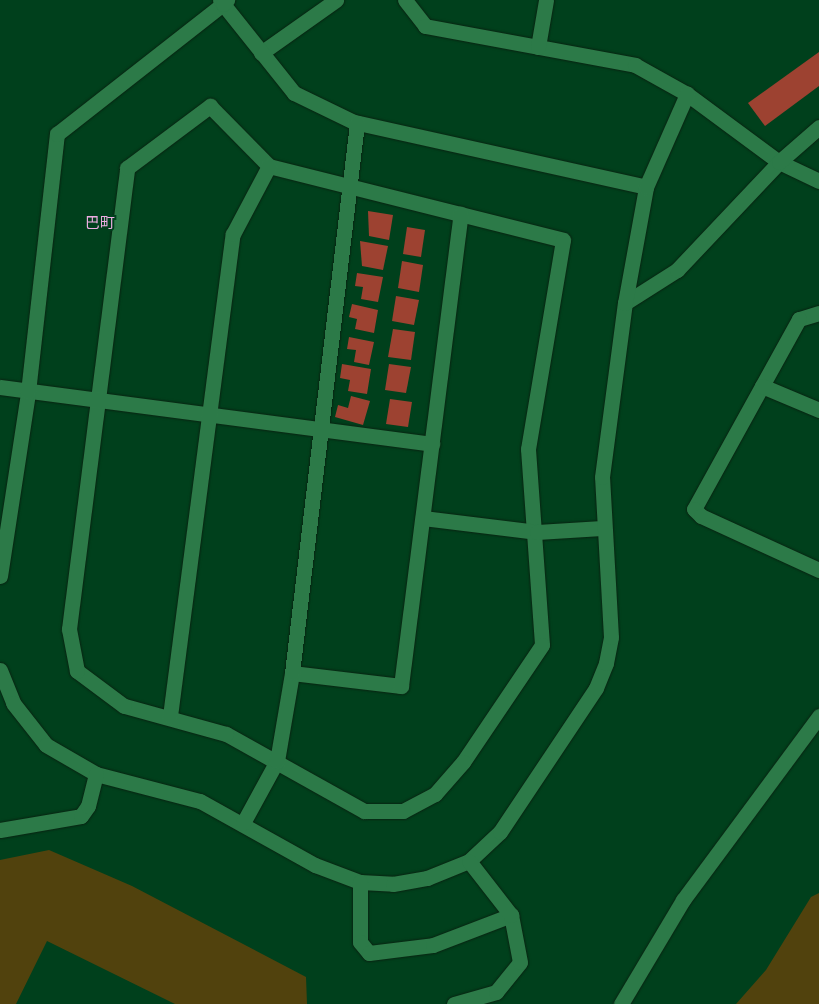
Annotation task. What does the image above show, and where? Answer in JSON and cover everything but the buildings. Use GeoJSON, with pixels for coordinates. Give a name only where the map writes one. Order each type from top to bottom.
{"type":"FeatureCollection","features":[{"type":"Feature","properties":{"kind":"street"},"geometry":{"type":"LineString","coordinates":[[261,53],[336,0]]}},
{"type":"Feature","properties":{"kind":"street"},"geometry":{"type":"LineString","coordinates":[[405,0],[425,26],[634,66],[687,94],[779,162],[819,181]]}},
{"type":"Feature","properties":{"kind":"street"},"geometry":{"type":"LineString","coordinates":[[538,47],[546,0]]}},
{"type":"Feature","properties":{"kind":"street"},"geometry":{"type":"LineString","coordinates":[[0,576],[28,392],[57,134],[223,1],[294,94],[357,123],[646,187]]}},
{"type":"Feature","properties":{"kind":"street"},"geometry":{"type":"LineString","coordinates":[[0,670],[14,703],[46,745],[96,774],[200,801],[243,823],[315,865],[360,882],[408,882],[469,861],[500,832],[596,688],[606,663],[612,637],[602,528],[602,477],[625,303],[646,187],[687,94]]}},
{"type":"Feature","properties":{"kind":"street"},"geometry":{"type":"LineString","coordinates":[[210,106],[269,166],[350,188],[563,240],[528,449],[537,532],[542,645],[463,762],[434,794],[402,811],[364,811],[226,734],[170,716],[124,706],[77,671],[69,629],[127,168],[210,106]]}},
{"type":"Feature","properties":{"kind":"street"},"geometry":{"type":"LineString","coordinates":[[243,823],[277,761],[292,674],[357,123]]}},
{"type":"Feature","properties":{"kind":"street"},"geometry":{"type":"LineString","coordinates":[[625,303],[677,270],[779,162],[819,127]]}},
{"type":"Feature","properties":{"kind":"street"},"geometry":{"type":"LineString","coordinates":[[170,716],[233,234],[269,166]]}},
{"type":"Feature","properties":{"kind":"street"},"geometry":{"type":"LineString","coordinates":[[292,674],[401,686],[461,214]]}},
{"type":"Feature","properties":{"kind":"street"},"geometry":{"type":"LineString","coordinates":[[819,313],[799,319],[694,509],[701,516],[819,570]]}},
{"type":"Feature","properties":{"kind":"street"},"geometry":{"type":"LineString","coordinates":[[762,386],[819,410]]}},
{"type":"Feature","properties":{"kind":"street"},"geometry":{"type":"LineString","coordinates":[[0,387],[432,444]]}},
{"type":"Feature","properties":{"kind":"street"},"geometry":{"type":"LineString","coordinates":[[423,518],[537,532],[602,528]]}},
{"type":"Feature","properties":{"kind":"street"},"geometry":{"type":"LineString","coordinates":[[621,1004],[683,900],[819,716]]}},
{"type":"Feature","properties":{"kind":"street"},"geometry":{"type":"LineString","coordinates":[[0,830],[81,816],[88,806],[96,774]]}},
{"type":"Feature","properties":{"kind":"street"},"geometry":{"type":"LineString","coordinates":[[454,1004],[496,992],[520,962],[511,914],[469,861]]}},
{"type":"Feature","properties":{"kind":"street"},"geometry":{"type":"LineString","coordinates":[[360,882],[360,942],[369,953],[433,945],[511,914]]}},
{"type":"Feature","properties":{"kind":"shaded area"},"geometry":{"type":"Polygon","coordinates":[[[49,850],[132,886],[306,977],[307,1004],[175,1004],[47,941],[16,1004],[0,1004],[0,860],[49,850]]]}},
{"type":"Feature","properties":{"kind":"shaded area"},"geometry":{"type":"Polygon","coordinates":[[[819,893],[819,1004],[736,1004],[766,970],[811,897],[819,893]]]}},
{"type":"Feature","properties":{"kind":"district","name":"巴町"},"geometry":{"type":"Point","coordinates":[100,223]}}]}
